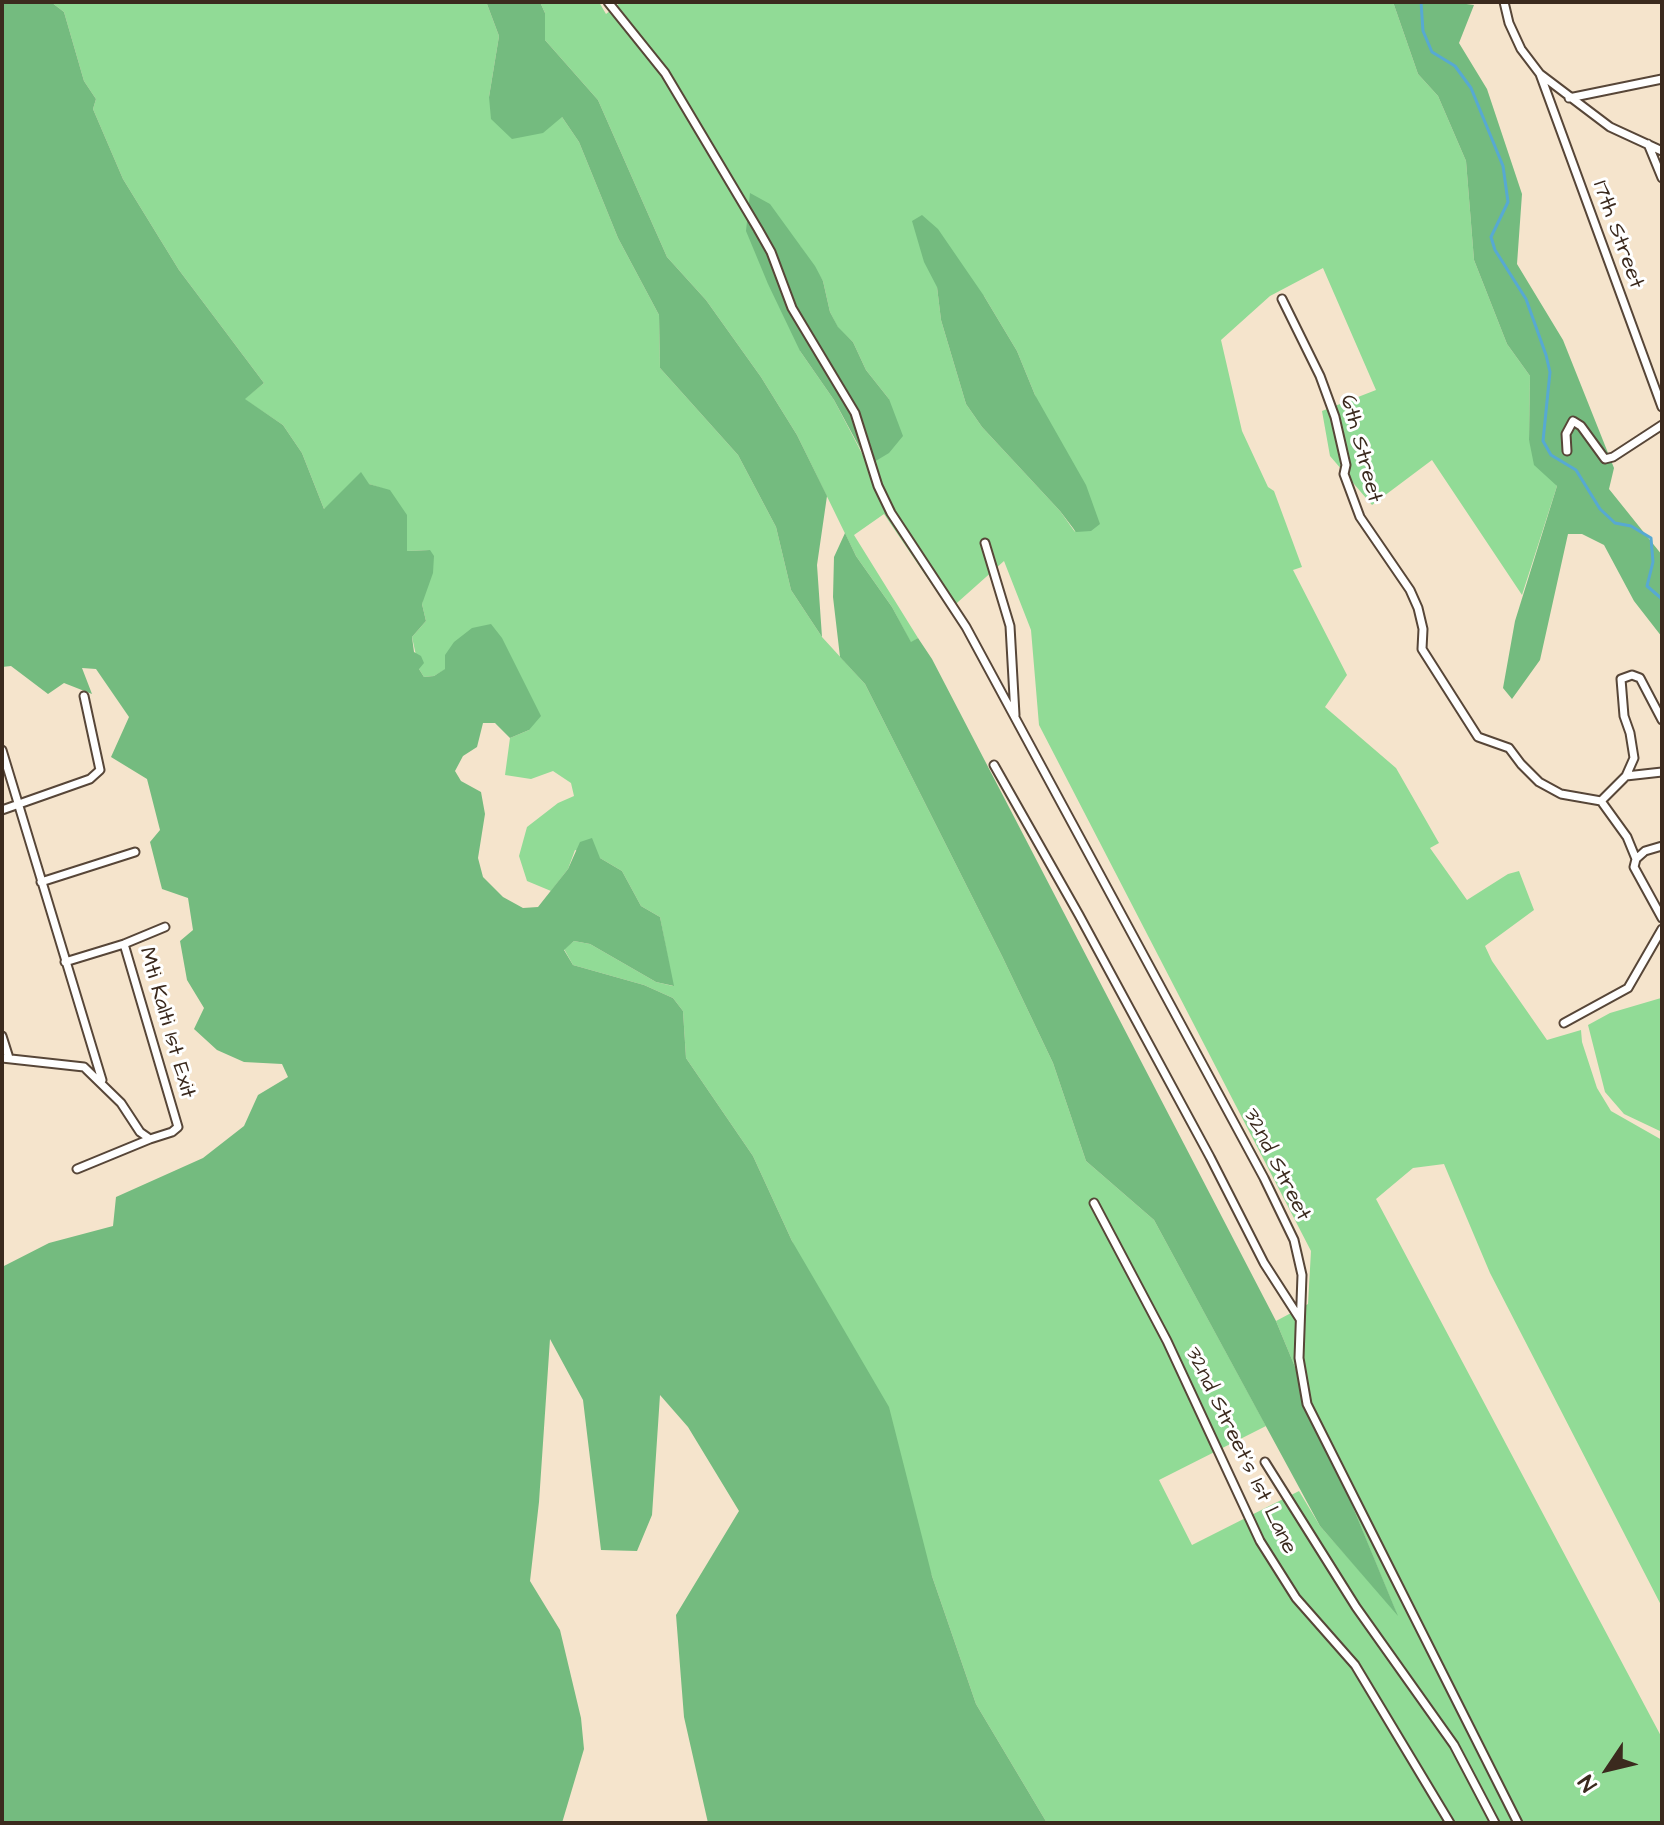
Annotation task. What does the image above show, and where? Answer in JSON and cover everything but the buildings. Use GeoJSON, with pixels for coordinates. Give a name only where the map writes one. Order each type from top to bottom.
{"type":"FeatureCollection","features":[{"type":"Feature","properties":{"kind":"street","name":"32nd Street"},"geometry":{"type":"LineString","coordinates":[[608,2],[665,73],[771,252],[792,308],[855,413],[878,486],[891,513],[966,627],[1264,1178],[1294,1240],[1302,1275],[1299,1358],[1307,1404],[1518,1823]]}},
{"type":"Feature","properties":{"kind":"street"},"geometry":{"type":"LineString","coordinates":[[1504,2],[1509,23],[1521,49],[1540,74],[1610,127],[1662,151]]}},
{"type":"Feature","properties":{"kind":"street","name":"17th Street"},"geometry":{"type":"LineString","coordinates":[[1540,74],[1662,407]]}},
{"type":"Feature","properties":{"kind":"street"},"geometry":{"type":"LineString","coordinates":[[1569,98],[1662,79]]}},
{"type":"Feature","properties":{"kind":"street"},"geometry":{"type":"LineString","coordinates":[[1648,144],[1662,178]]}},
{"type":"Feature","properties":{"kind":"street","name":"6th Street"},"geometry":{"type":"LineString","coordinates":[[1282,299],[1320,376],[1335,417],[1346,465],[1344,474],[1360,517],[1410,590],[1423,629],[1422,649],[1446,687],[1478,737],[1509,748],[1539,782],[1561,794],[1601,801]]}},
{"type":"Feature","properties":{"kind":"street"},"geometry":{"type":"LineString","coordinates":[[1567,451],[1566,434],[1573,421],[1581,426],[1605,459],[1662,425]]}},
{"type":"Feature","properties":{"kind":"street"},"geometry":{"type":"LineString","coordinates":[[985,543],[1010,626],[1016,718]]}},
{"type":"Feature","properties":{"kind":"street"},"geometry":{"type":"LineString","coordinates":[[1636,859],[1627,837],[1601,801],[1626,776],[1634,758],[1624,716],[1621,679],[1632,675],[1640,678],[1662,720]]}},
{"type":"Feature","properties":{"kind":"street"},"geometry":{"type":"LineString","coordinates":[[2,810],[90,779],[100,770],[84,696]]}},
{"type":"Feature","properties":{"kind":"street"},"geometry":{"type":"LineString","coordinates":[[2,750],[102,1082]]}},
{"type":"Feature","properties":{"kind":"street"},"geometry":{"type":"LineString","coordinates":[[994,765],[1079,915],[1264,1263],[1301,1321]]}},
{"type":"Feature","properties":{"kind":"street"},"geometry":{"type":"LineString","coordinates":[[1626,776],[1662,772]]}},
{"type":"Feature","properties":{"kind":"street"},"geometry":{"type":"LineString","coordinates":[[1662,846],[1645,851],[1636,859],[1634,867],[1650,891],[1662,918]]}},
{"type":"Feature","properties":{"kind":"street"},"geometry":{"type":"LineString","coordinates":[[41,882],[135,852]]}},
{"type":"Feature","properties":{"kind":"street"},"geometry":{"type":"LineString","coordinates":[[124,944],[165,927]]}},
{"type":"Feature","properties":{"kind":"street"},"geometry":{"type":"LineString","coordinates":[[1564,1023],[1628,988],[1662,929]]}},
{"type":"Feature","properties":{"kind":"street","name":"Mti Kalti 1st Exit"},"geometry":{"type":"LineString","coordinates":[[65,962],[124,944],[178,1127],[150,1139]]}},
{"type":"Feature","properties":{"kind":"street"},"geometry":{"type":"LineString","coordinates":[[2,1036],[6,1058],[84,1067],[102,1082],[121,1103],[140,1132],[150,1139]]}},
{"type":"Feature","properties":{"kind":"street"},"geometry":{"type":"LineString","coordinates":[[77,1169],[150,1139]]}},
{"type":"Feature","properties":{"kind":"street","name":"32nd Street's 1st Lane"},"geometry":{"type":"LineString","coordinates":[[1094,1203],[1167,1341],[1260,1541],[1296,1598],[1355,1665],[1450,1823]]}},
{"type":"Feature","properties":{"kind":"street"},"geometry":{"type":"LineString","coordinates":[[1265,1462],[1356,1607],[1454,1745],[1495,1823]]}},
{"type":"Feature","properties":{"kind":"green space"},"geometry":{"type":"Polygon","coordinates":[[[2,2],[51,2],[64,12],[84,81],[96,99],[93,109],[123,179],[179,270],[264,383],[245,399],[283,425],[302,453],[324,509],[361,472],[369,484],[390,490],[407,515],[407,551],[430,550],[434,556],[433,573],[422,604],[426,621],[412,637],[414,652],[421,656],[424,663],[419,669],[424,677],[434,676],[445,669],[445,655],[454,642],[472,628],[491,624],[502,638],[541,716],[529,730],[510,738],[495,723],[483,723],[477,747],[463,756],[455,771],[461,781],[481,792],[485,814],[478,858],[483,877],[503,897],[523,908],[538,907],[568,869],[580,842],[592,838],[600,858],[622,871],[641,906],[660,917],[674,986],[656,982],[590,944],[574,941],[564,950],[573,965],[644,985],[673,998],[683,1011],[686,1058],[753,1156],[792,1241],[889,1407],[932,1576],[976,1704],[1047,1823],[708,1823],[684,1717],[676,1615],[739,1511],[688,1427],[660,1395],[652,1515],[637,1551],[601,1550],[583,1400],[550,1339],[539,1502],[530,1581],[560,1630],[581,1718],[584,1749],[562,1823],[2,1823],[2,1267],[49,1243],[113,1226],[116,1197],[203,1158],[244,1126],[258,1095],[288,1077],[282,1064],[244,1062],[217,1050],[194,1029],[204,1008],[187,980],[180,941],[193,930],[188,898],[162,889],[150,842],[160,830],[147,779],[111,757],[129,717],[96,669],[82,668],[92,694],[64,683],[48,694],[11,666],[2,667],[2,2]]]}},
{"type":"Feature","properties":{"kind":"green space"},"geometry":{"type":"Polygon","coordinates":[[[51,2],[487,4],[499,36],[489,97],[562,117],[579,142],[618,238],[659,315],[660,368],[738,455],[776,527],[791,590],[822,637],[865,684],[1053,1063],[1086,1161],[1154,1220],[1266,1426],[1159,1480],[1192,1545],[1299,1491],[1320,1526],[1396,1612],[1276,1321],[1308,1304],[1311,1251],[1039,725],[1031,630],[1004,561],[949,610],[884,514],[854,535],[918,638],[911,643],[892,607],[856,556],[797,435],[761,377],[706,300],[667,257],[598,100],[545,40],[545,13],[540,2],[599,2],[606,14],[621,2],[1393,2],[1418,74],[1438,96],[1466,161],[1474,260],[1507,344],[1530,376],[1529,440],[1557,486],[1522,595],[1432,460],[1372,505],[1330,456],[1322,411],[1376,390],[1323,268],[1270,296],[1221,340],[1242,431],[1268,487],[1274,491],[1302,567],[1293,570],[1347,675],[1325,707],[1396,768],[1439,843],[1430,848],[1467,900],[1508,874],[1519,871],[1534,910],[1485,946],[1492,961],[1547,1040],[1581,1030],[1597,1088],[1611,1111],[1662,1140],[1662,1607],[1490,1273],[1444,1164],[1413,1168],[1376,1199],[1662,1738],[1662,1823],[1047,1823],[976,1704],[932,1576],[792,1241],[753,1156],[686,1058],[683,1011],[673,998],[644,985],[573,965],[564,949],[574,941],[590,944],[656,982],[673,986],[660,917],[641,906],[622,871],[600,858],[575,850],[568,869],[551,891],[527,881],[519,856],[527,827],[558,803],[574,796],[571,783],[553,771],[531,779],[505,775],[510,738],[529,730],[446,669],[434,676],[424,677],[419,669],[412,637],[426,621],[422,604],[430,550],[407,551],[390,491],[369,484],[324,509],[302,453],[283,425],[244,399],[264,383],[179,270],[123,179],[93,109],[96,99],[84,81],[64,12],[51,2]],[[800,246],[800,351],[834,400],[868,465],[889,399],[866,370],[853,342],[838,328],[830,312],[823,281],[800,246]],[[937,287],[941,320],[966,404],[982,427],[1060,511],[1075,532],[1035,395],[1017,351],[984,296],[937,287]]]}},
{"type":"Feature","properties":{"kind":"green space"},"geometry":{"type":"Polygon","coordinates":[[[464,2],[540,2],[545,13],[545,40],[598,100],[667,257],[706,300],[761,377],[797,435],[827,496],[817,565],[822,637],[791,590],[776,527],[738,455],[660,368],[659,315],[618,238],[579,142],[562,117],[543,133],[512,139],[491,119],[489,97],[499,36],[487,4],[464,2]]]}},
{"type":"Feature","properties":{"kind":"green space"},"geometry":{"type":"Polygon","coordinates":[[[1393,2],[1474,5],[1459,43],[1487,89],[1522,194],[1517,264],[1563,340],[1614,468],[1609,489],[1662,555],[1662,637],[1634,601],[1604,545],[1582,534],[1568,534],[1540,660],[1512,699],[1503,688],[1515,621],[1557,486],[1534,465],[1529,440],[1530,376],[1507,344],[1474,260],[1466,161],[1438,96],[1418,74],[1393,2]]]}},
{"type":"Feature","properties":{"kind":"green space"},"geometry":{"type":"Polygon","coordinates":[[[750,193],[770,204],[815,266],[838,327],[853,342],[866,370],[889,399],[903,436],[889,453],[869,465],[834,400],[800,351],[768,284],[746,231],[750,193]]]}},
{"type":"Feature","properties":{"kind":"green space"},"geometry":{"type":"Polygon","coordinates":[[[922,215],[938,229],[1017,351],[1035,395],[1086,485],[1100,524],[1091,531],[1076,532],[982,427],[966,404],[941,320],[937,287],[924,262],[912,221],[922,215]]]}},
{"type":"Feature","properties":{"kind":"green space"},"geometry":{"type":"Polygon","coordinates":[[[845,533],[856,556],[892,607],[911,642],[918,638],[932,659],[1276,1321],[1398,1616],[1320,1526],[1154,1220],[1086,1161],[1053,1063],[1002,956],[865,684],[840,657],[833,597],[834,557],[845,533]]]}},
{"type":"Feature","properties":{"kind":"green space"},"geometry":{"type":"Polygon","coordinates":[[[1661,998],[1662,1132],[1624,1114],[1605,1092],[1588,1025],[1610,1013],[1661,998]]]}},
{"type":"Feature","properties":{"kind":"waterway"},"geometry":{"type":"LineString","coordinates":[[1421,2],[1423,31],[1432,52],[1455,66],[1471,88],[1503,166],[1508,202],[1491,237],[1495,250],[1526,299],[1546,355],[1550,372],[1543,441],[1551,455],[1576,470],[1600,509],[1615,523],[1631,526],[1651,538],[1653,562],[1647,586],[1662,599]]}}]}
